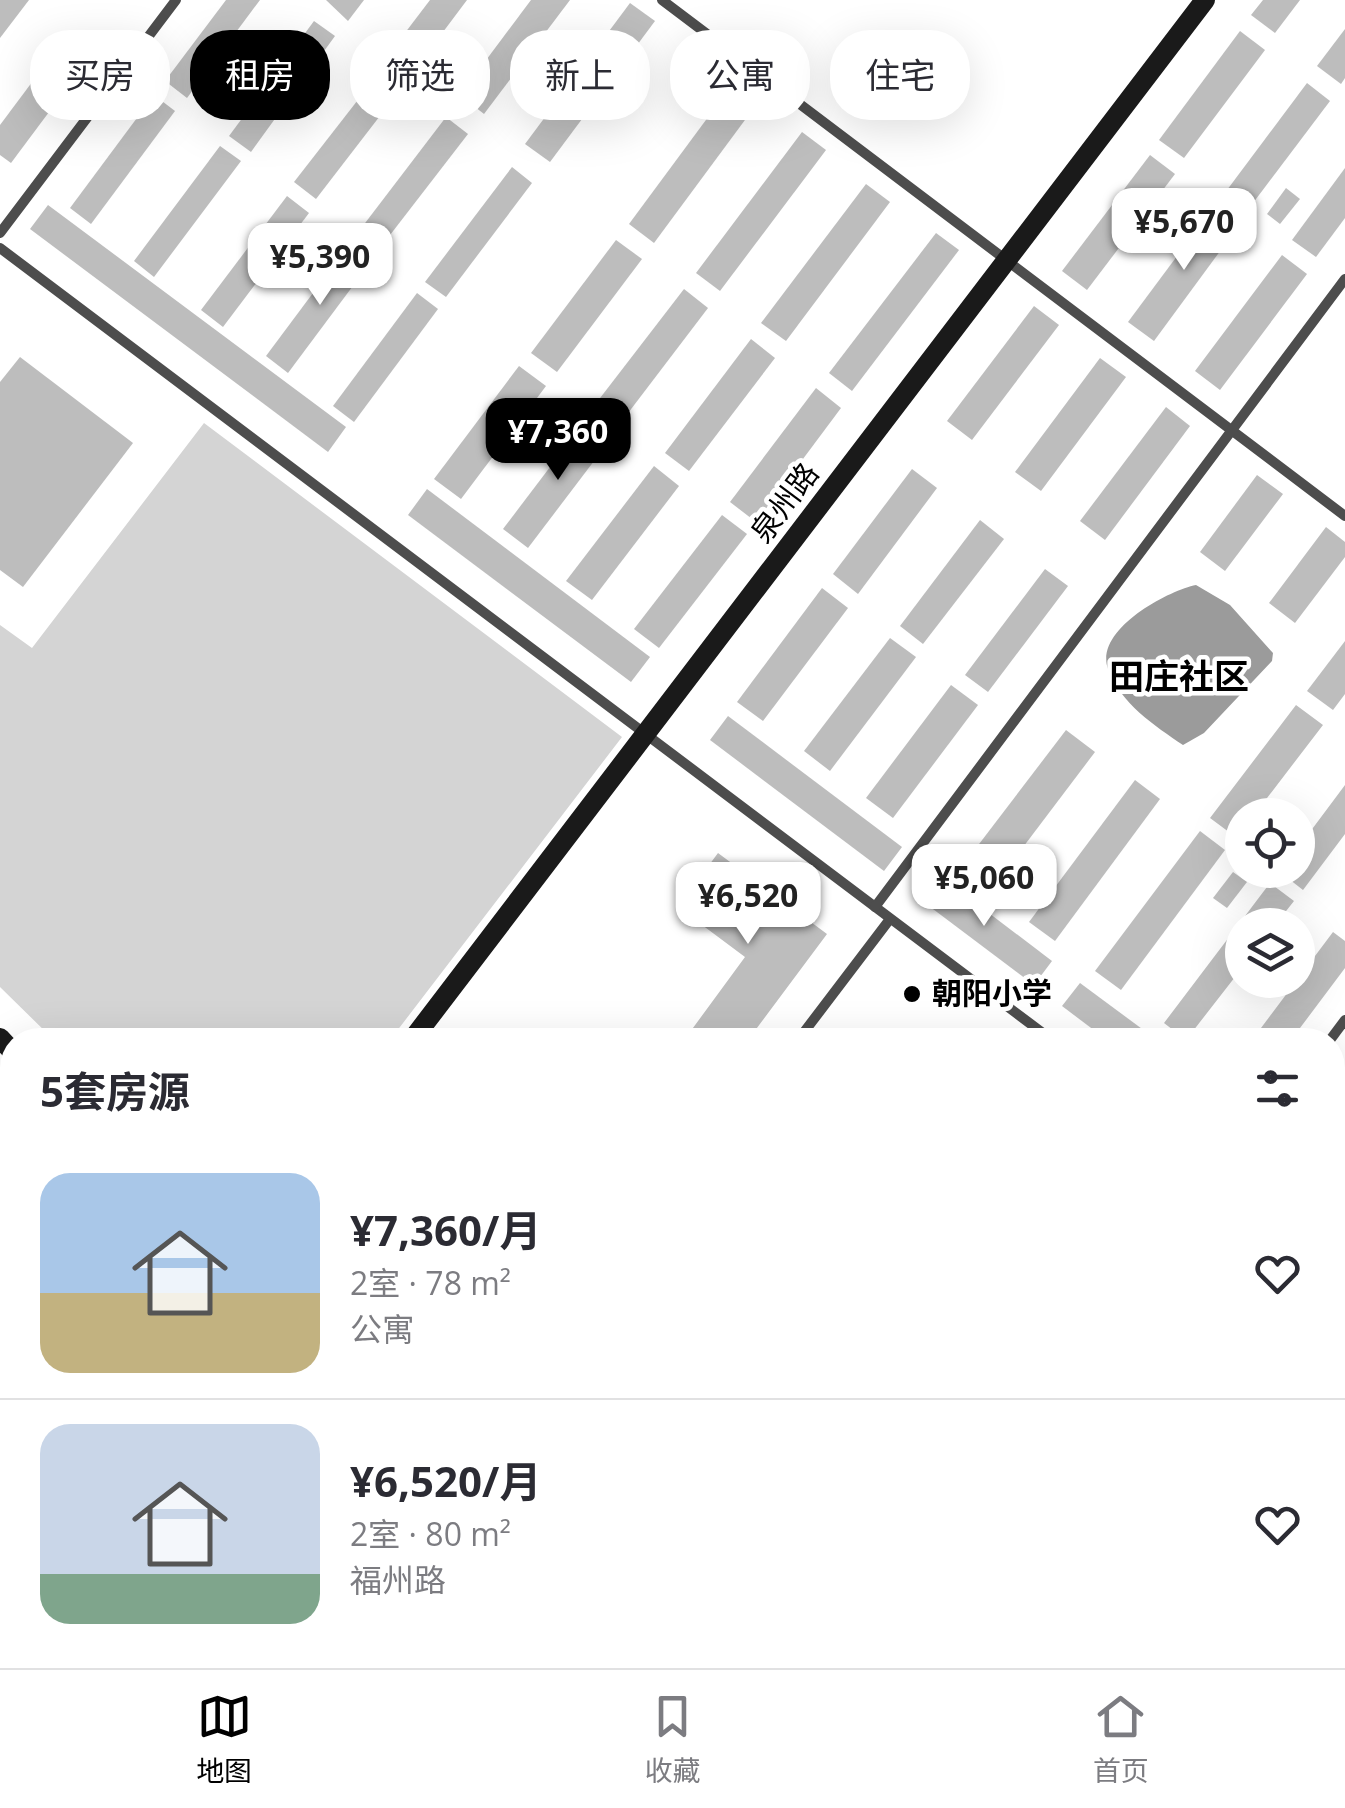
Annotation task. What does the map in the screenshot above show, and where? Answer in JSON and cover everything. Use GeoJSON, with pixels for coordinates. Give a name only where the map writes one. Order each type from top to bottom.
{"type":"FeatureCollection","features":[{"type":"Feature","properties":{"kind":"street"},"geometry":{"type":"LineString","coordinates":[[0,234],[176,0]]}},
{"type":"Feature","properties":{"kind":"street"},"geometry":{"type":"LineString","coordinates":[[662,0],[1345,516]]}},
{"type":"Feature","properties":{"kind":"street","name":"泉州路"},"geometry":{"type":"LineString","coordinates":[[421,1028],[1204,0]]}},
{"type":"Feature","properties":{"kind":"street"},"geometry":{"type":"LineString","coordinates":[[0,248],[1036,1028]]}},
{"type":"Feature","properties":{"kind":"street"},"geometry":{"type":"LineString","coordinates":[[876,907],[1345,279]]}},
{"type":"Feature","properties":{"kind":"street"},"geometry":{"type":"LineString","coordinates":[[807,1028],[890,918]]}},
{"type":"Feature","properties":{"kind":"shaded area"},"geometry":{"type":"Polygon","coordinates":[[[204,423],[622,737],[399,1028],[42,1028],[0,987],[0,625],[32,648],[204,423]]]}},
{"type":"Feature","properties":{"kind":"shaded area"},"geometry":{"type":"Polygon","coordinates":[[[1196,585],[1230,605],[1273,653],[1272,661],[1204,733],[1183,745],[1150,722],[1121,693],[1108,669],[1107,654],[1112,640],[1136,615],[1168,595],[1196,585]]]}},
{"type":"Feature","properties":{"kind":"building"},"geometry":{"type":"Polygon","coordinates":[[[0,0],[29,0],[0,38],[0,0]]]}},
{"type":"Feature","properties":{"kind":"building"},"geometry":{"type":"Polygon","coordinates":[[[226,0],[260,0],[238,30],[203,30],[226,0]]]}},
{"type":"Feature","properties":{"kind":"building"},"geometry":{"type":"Polygon","coordinates":[[[326,0],[364,0],[348,21],[326,0]]]}},
{"type":"Feature","properties":{"kind":"building"},"geometry":{"type":"Polygon","coordinates":[[[430,0],[467,0],[444,30],[407,30],[430,0]]]}},
{"type":"Feature","properties":{"kind":"building"},"geometry":{"type":"Polygon","coordinates":[[[531,0],[570,0],[547,30],[510,30],[510,80],[490,106],[490,55],[531,0]]]}},
{"type":"Feature","properties":{"kind":"building"},"geometry":{"type":"Polygon","coordinates":[[[1263,0],[1300,0],[1275,33],[1251,15],[1263,0]]]}},
{"type":"Feature","properties":{"kind":"building"},"geometry":{"type":"Polygon","coordinates":[[[630,3],[655,21],[648,30],[610,30],[630,3]]]}},
{"type":"Feature","properties":{"kind":"building"},"geometry":{"type":"Polygon","coordinates":[[[314,21],[327,30],[307,30],[314,21]]]}},
{"type":"Feature","properties":{"kind":"building"},"geometry":{"type":"Polygon","coordinates":[[[1345,29],[1345,78],[1341,84],[1317,66],[1345,29]]]}},
{"type":"Feature","properties":{"kind":"building"},"geometry":{"type":"Polygon","coordinates":[[[1240,31],[1265,50],[1184,158],[1159,140],[1240,31]]]}},
{"type":"Feature","properties":{"kind":"building"},"geometry":{"type":"Polygon","coordinates":[[[190,48],[187,98],[170,85],[170,74],[190,48]]]}},
{"type":"Feature","properties":{"kind":"building"},"geometry":{"type":"Polygon","coordinates":[[[1307,83],[1330,101],[1250,207],[1227,190],[1307,83]]]}},
{"type":"Feature","properties":{"kind":"building"},"geometry":{"type":"Polygon","coordinates":[[[30,85],[30,120],[43,120],[11,163],[0,155],[0,125],[30,85]]]}},
{"type":"Feature","properties":{"kind":"building"},"geometry":{"type":"Polygon","coordinates":[[[350,110],[350,120],[377,120],[316,199],[294,182],[350,110]]]}},
{"type":"Feature","properties":{"kind":"building"},"geometry":{"type":"Polygon","coordinates":[[[135,120],[168,120],[91,224],[70,208],[135,120]]]}},
{"type":"Feature","properties":{"kind":"building"},"geometry":{"type":"Polygon","coordinates":[[[241,120],[274,120],[251,152],[229,136],[241,120]]]}},
{"type":"Feature","properties":{"kind":"building"},"geometry":{"type":"Polygon","coordinates":[[[444,120],[450,120],[468,134],[380,248],[359,231],[444,120]]]}},
{"type":"Feature","properties":{"kind":"building"},"geometry":{"type":"Polygon","coordinates":[[[543,120],[581,120],[550,162],[525,144],[543,120]]]}},
{"type":"Feature","properties":{"kind":"building"},"geometry":{"type":"Polygon","coordinates":[[[706,120],[745,120],[654,243],[629,224],[706,120]]]}},
{"type":"Feature","properties":{"kind":"building"},"geometry":{"type":"Polygon","coordinates":[[[802,132],[826,150],[720,291],[696,273],[802,132]]]}},
{"type":"Feature","properties":{"kind":"building"},"geometry":{"type":"Polygon","coordinates":[[[220,146],[241,161],[154,277],[134,261],[220,146]]]}},
{"type":"Feature","properties":{"kind":"building"},"geometry":{"type":"Polygon","coordinates":[[[1150,155],[1175,174],[1087,290],[1062,271],[1150,155]]]}},
{"type":"Feature","properties":{"kind":"building"},"geometry":{"type":"Polygon","coordinates":[[[512,167],[532,183],[446,297],[425,282],[512,167]]]}},
{"type":"Feature","properties":{"kind":"building"},"geometry":{"type":"Polygon","coordinates":[[[1345,168],[1345,218],[1316,257],[1292,240],[1345,168]]]}},
{"type":"Feature","properties":{"kind":"building"},"geometry":{"type":"Polygon","coordinates":[[[866,184],[890,202],[786,341],[761,323],[866,184]]]}},
{"type":"Feature","properties":{"kind":"building"},"geometry":{"type":"Polygon","coordinates":[[[1286,188],[1300,199],[1280,224],[1267,214],[1286,188]]]}},
{"type":"Feature","properties":{"kind":"building"},"geometry":{"type":"Polygon","coordinates":[[[287,196],[309,213],[223,327],[201,310],[287,196]]]}},
{"type":"Feature","properties":{"kind":"building"},"geometry":{"type":"Polygon","coordinates":[[[48,205],[346,427],[328,452],[30,229],[48,205]]]}},
{"type":"Feature","properties":{"kind":"building"},"geometry":{"type":"Polygon","coordinates":[[[1215,205],[1240,224],[1154,341],[1128,322],[1215,205]]]}},
{"type":"Feature","properties":{"kind":"building"},"geometry":{"type":"Polygon","coordinates":[[[936,233],[959,250],[852,391],[829,373],[936,233]]]}},
{"type":"Feature","properties":{"kind":"building"},"geometry":{"type":"Polygon","coordinates":[[[616,240],[642,259],[557,372],[531,353],[616,240]]]}},
{"type":"Feature","properties":{"kind":"building"},"geometry":{"type":"Polygon","coordinates":[[[351,242],[373,259],[288,373],[266,356],[351,242]]]}},
{"type":"Feature","properties":{"kind":"building"},"geometry":{"type":"Polygon","coordinates":[[[1282,255],[1307,274],[1220,390],[1195,371],[1282,255]]]}},
{"type":"Feature","properties":{"kind":"building"},"geometry":{"type":"Polygon","coordinates":[[[684,289],[708,308],[622,421],[597,402],[684,289]]]}},
{"type":"Feature","properties":{"kind":"building"},"geometry":{"type":"Polygon","coordinates":[[[417,293],[438,309],[354,422],[333,406],[417,293]]]}},
{"type":"Feature","properties":{"kind":"building"},"geometry":{"type":"Polygon","coordinates":[[[1034,306],[1059,325],[972,440],[947,421],[1034,306]]]}},
{"type":"Feature","properties":{"kind":"building"},"geometry":{"type":"Polygon","coordinates":[[[751,339],[775,358],[689,471],[665,453],[751,339]]]}},
{"type":"Feature","properties":{"kind":"building"},"geometry":{"type":"Polygon","coordinates":[[[20,357],[133,443],[23,587],[0,570],[0,382],[20,357]]]}},
{"type":"Feature","properties":{"kind":"building"},"geometry":{"type":"Polygon","coordinates":[[[1100,358],[1126,377],[1041,491],[1015,472],[1100,358]]]}},
{"type":"Feature","properties":{"kind":"building"},"geometry":{"type":"Polygon","coordinates":[[[519,366],[546,386],[461,499],[434,479],[519,366]]]}},
{"type":"Feature","properties":{"kind":"building"},"geometry":{"type":"Polygon","coordinates":[[[816,388],[841,408],[756,522],[730,502],[816,388]]]}},
{"type":"Feature","properties":{"kind":"building"},"geometry":{"type":"Polygon","coordinates":[[[1166,407],[1190,426],[1105,540],[1080,521],[1166,407]]]}},
{"type":"Feature","properties":{"kind":"building"},"geometry":{"type":"Polygon","coordinates":[[[588,417],[613,436],[528,548],[503,529],[588,417]]]}},
{"type":"Feature","properties":{"kind":"building"},"geometry":{"type":"Polygon","coordinates":[[[654,466],[679,486],[592,600],[566,581],[654,466]]]}},
{"type":"Feature","properties":{"kind":"building"},"geometry":{"type":"Polygon","coordinates":[[[912,469],[937,488],[858,594],[833,574],[912,469]]]}},
{"type":"Feature","properties":{"kind":"building"},"geometry":{"type":"Polygon","coordinates":[[[1257,475],[1283,494],[1225,571],[1200,552],[1257,475]]]}},
{"type":"Feature","properties":{"kind":"building"},"geometry":{"type":"Polygon","coordinates":[[[427,489],[650,657],[631,682],[408,515],[427,489]]]}},
{"type":"Feature","properties":{"kind":"building"},"geometry":{"type":"Polygon","coordinates":[[[722,515],[747,534],[659,648],[634,629],[722,515]]]}},
{"type":"Feature","properties":{"kind":"building"},"geometry":{"type":"Polygon","coordinates":[[[980,520],[1004,539],[923,644],[900,626],[980,520]]]}},
{"type":"Feature","properties":{"kind":"building"},"geometry":{"type":"Polygon","coordinates":[[[1326,527],[1345,542],[1345,557],[1295,623],[1269,603],[1326,527]]]}},
{"type":"Feature","properties":{"kind":"building"},"geometry":{"type":"Polygon","coordinates":[[[1045,569],[1068,586],[988,692],[965,675],[1045,569]]]}},
{"type":"Feature","properties":{"kind":"building"},"geometry":{"type":"Polygon","coordinates":[[[822,588],[848,608],[763,721],[737,702],[822,588]]]}},
{"type":"Feature","properties":{"kind":"building"},"geometry":{"type":"Polygon","coordinates":[[[890,638],[916,657],[830,771],[804,751],[890,638]]]}},
{"type":"Feature","properties":{"kind":"building"},"geometry":{"type":"Polygon","coordinates":[[[1345,641],[1345,694],[1333,710],[1307,691],[1345,641]]]}},
{"type":"Feature","properties":{"kind":"building"},"geometry":{"type":"Polygon","coordinates":[[[951,685],[978,705],[893,818],[866,798],[951,685]]]}},
{"type":"Feature","properties":{"kind":"building"},"geometry":{"type":"Polygon","coordinates":[[[1296,705],[1323,725],[1267,798],[1225,798],[1296,705]]]}},
{"type":"Feature","properties":{"kind":"building"},"geometry":{"type":"Polygon","coordinates":[[[728,716],[902,847],[884,871],[710,740],[728,716]]]}},
{"type":"Feature","properties":{"kind":"building"},"geometry":{"type":"Polygon","coordinates":[[[1066,730],[1095,752],[990,891],[960,869],[1066,730]]]}},
{"type":"Feature","properties":{"kind":"building"},"geometry":{"type":"Polygon","coordinates":[[[1135,780],[1160,799],[1055,941],[1029,922],[1135,780]]]}},
{"type":"Feature","properties":{"kind":"building"},"geometry":{"type":"Polygon","coordinates":[[[1345,785],[1345,834],[1315,874],[1315,825],[1345,785]]]}},
{"type":"Feature","properties":{"kind":"building"},"geometry":{"type":"Polygon","coordinates":[[[1225,798],[1225,829],[1210,818],[1225,798]]]}},
{"type":"Feature","properties":{"kind":"building"},"geometry":{"type":"Polygon","coordinates":[[[1200,831],[1225,850],[1121,990],[1095,971],[1200,831]]]}},
{"type":"Feature","properties":{"kind":"building"},"geometry":{"type":"Polygon","coordinates":[[[718,853],[827,934],[757,1028],[693,1028],[745,957],[678,907],[718,853]]]}},
{"type":"Feature","properties":{"kind":"building"},"geometry":{"type":"Polygon","coordinates":[[[935,872],[1052,961],[1034,985],[917,897],[935,872]]]}},
{"type":"Feature","properties":{"kind":"building"},"geometry":{"type":"Polygon","coordinates":[[[1225,882],[1225,888],[1242,888],[1227,908],[1213,898],[1225,882]]]}},
{"type":"Feature","properties":{"kind":"building"},"geometry":{"type":"Polygon","coordinates":[[[1266,888],[1277,888],[1294,901],[1288,908],[1251,908],[1266,888]]]}},
{"type":"Feature","properties":{"kind":"building"},"geometry":{"type":"Polygon","coordinates":[[[1333,932],[1345,941],[1345,968],[1300,1028],[1261,1028],[1284,998],[1315,998],[1315,956],[1333,932]]]}},
{"type":"Feature","properties":{"kind":"building"},"geometry":{"type":"Polygon","coordinates":[[[1225,942],[1225,990],[1195,1028],[1170,1028],[1164,1023],[1225,942]]]}},
{"type":"Feature","properties":{"kind":"building"},"geometry":{"type":"Polygon","coordinates":[[[1080,983],[1141,1028],[1091,1028],[1062,1006],[1080,983]]]}},
{"type":"Feature","properties":{"kind":"place","name":"朝阳小学"},"geometry":{"type":"Point","coordinates":[912,994]}},
{"type":"Feature","properties":{"kind":"district","name":"田庄社区"},"geometry":{"type":"Point","coordinates":[1179,677]}}]}
